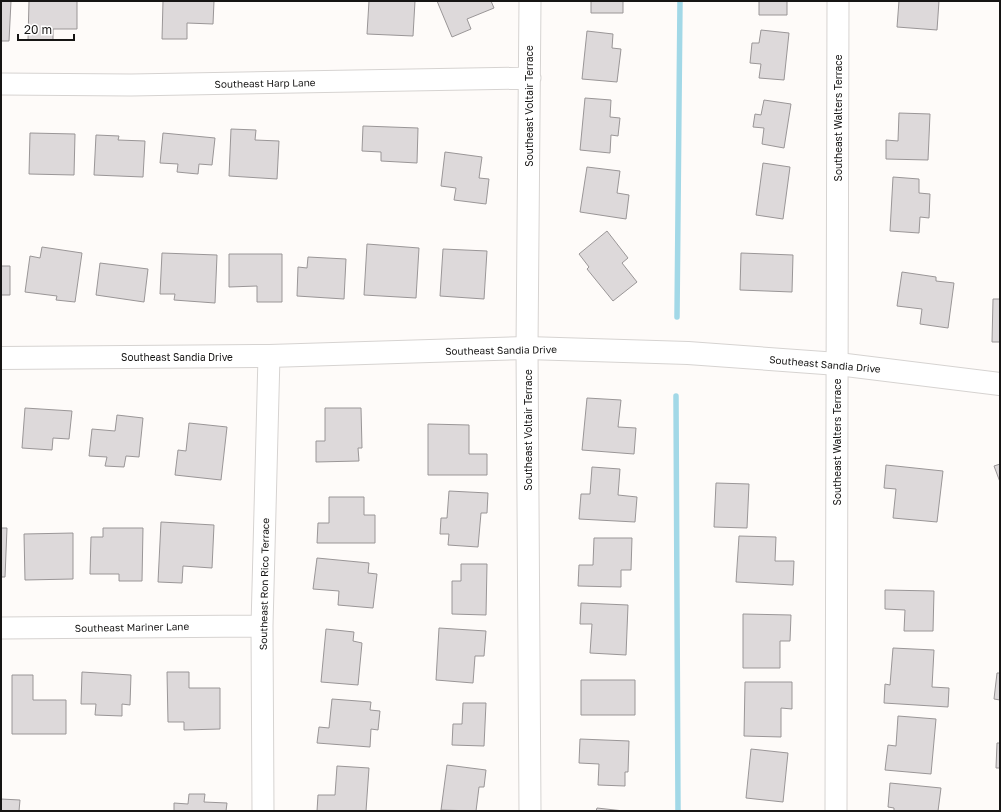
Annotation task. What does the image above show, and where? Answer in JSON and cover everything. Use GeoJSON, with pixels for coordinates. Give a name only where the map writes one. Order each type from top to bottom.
{"type":"FeatureCollection","features":[{"type":"Feature","properties":{"kind":"street","name":"Southeast Voltair Terrace"},"geometry":{"type":"LineString","coordinates":[[530,1],[527,348],[530,811]]}},
{"type":"Feature","properties":{"kind":"street","name":"Southeast Walters Terrace"},"geometry":{"type":"LineString","coordinates":[[836,811],[838,1]]}},
{"type":"Feature","properties":{"kind":"street","name":"Southeast Harp Lane"},"geometry":{"type":"LineString","coordinates":[[1,84],[131,85],[530,78]]}},
{"type":"Feature","properties":{"kind":"street","name":"Southeast Sandia Drive"},"geometry":{"type":"LineString","coordinates":[[1,358],[269,356],[527,348],[688,353],[838,364],[1000,384]]}},
{"type":"Feature","properties":{"kind":"street","name":"Southeast Ron Rico Terrace"},"geometry":{"type":"LineString","coordinates":[[263,811],[262,626],[269,356]]}},
{"type":"Feature","properties":{"kind":"street","name":"Southeast Mariner Lane"},"geometry":{"type":"LineString","coordinates":[[1,628],[262,626]]}},
{"type":"Feature","properties":{"kind":"building"},"geometry":{"type":"Polygon","coordinates":[[[1,1],[11,1],[9,41],[1,41],[1,1]]]}},
{"type":"Feature","properties":{"kind":"building"},"geometry":{"type":"Polygon","coordinates":[[[29,1],[77,1],[77,29],[53,29],[53,40],[28,40],[29,1]]]}},
{"type":"Feature","properties":{"kind":"building"},"geometry":{"type":"Polygon","coordinates":[[[163,1],[214,1],[213,24],[187,23],[187,39],[162,39],[163,1]]]}},
{"type":"Feature","properties":{"kind":"building"},"geometry":{"type":"Polygon","coordinates":[[[369,1],[415,1],[413,36],[367,34],[369,1]]]}},
{"type":"Feature","properties":{"kind":"building"},"geometry":{"type":"Polygon","coordinates":[[[437,1],[491,1],[494,8],[467,19],[471,29],[452,37],[437,1]]]}},
{"type":"Feature","properties":{"kind":"building"},"geometry":{"type":"Polygon","coordinates":[[[591,1],[623,1],[623,13],[591,13],[591,1]]]}},
{"type":"Feature","properties":{"kind":"building"},"geometry":{"type":"Polygon","coordinates":[[[759,1],[787,1],[787,15],[759,15],[759,1]]]}},
{"type":"Feature","properties":{"kind":"building"},"geometry":{"type":"Polygon","coordinates":[[[899,1],[939,1],[937,30],[897,27],[899,1]]]}},
{"type":"Feature","properties":{"kind":"building"},"geometry":{"type":"Polygon","coordinates":[[[761,30],[789,33],[784,80],[759,78],[761,64],[750,63],[752,43],[759,43],[761,30]]]}},
{"type":"Feature","properties":{"kind":"building"},"geometry":{"type":"Polygon","coordinates":[[[587,31],[613,34],[612,48],[621,49],[617,82],[582,79],[587,31]]]}},
{"type":"Feature","properties":{"kind":"building"},"geometry":{"type":"Polygon","coordinates":[[[585,98],[611,100],[610,117],[620,118],[618,136],[611,135],[610,153],[580,150],[585,98]]]}},
{"type":"Feature","properties":{"kind":"building"},"geometry":{"type":"Polygon","coordinates":[[[764,100],[791,104],[784,148],[762,144],[764,128],[753,127],[755,114],[761,115],[764,100]]]}},
{"type":"Feature","properties":{"kind":"building"},"geometry":{"type":"Polygon","coordinates":[[[899,113],[930,114],[928,160],[886,159],[886,140],[898,141],[899,113]]]}},
{"type":"Feature","properties":{"kind":"building"},"geometry":{"type":"Polygon","coordinates":[[[363,126],[418,128],[417,163],[381,161],[381,152],[362,151],[363,126]]]}},
{"type":"Feature","properties":{"kind":"building"},"geometry":{"type":"Polygon","coordinates":[[[231,129],[256,130],[255,140],[279,141],[277,179],[229,176],[231,129]]]}},
{"type":"Feature","properties":{"kind":"building"},"geometry":{"type":"Polygon","coordinates":[[[30,133],[75,134],[74,175],[29,174],[30,133]]]}},
{"type":"Feature","properties":{"kind":"building"},"geometry":{"type":"Polygon","coordinates":[[[163,133],[215,138],[212,165],[199,164],[198,174],[177,172],[178,164],[160,163],[163,133]]]}},
{"type":"Feature","properties":{"kind":"building"},"geometry":{"type":"Polygon","coordinates":[[[96,135],[119,136],[118,140],[145,141],[143,177],[94,175],[96,135]]]}},
{"type":"Feature","properties":{"kind":"building"},"geometry":{"type":"Polygon","coordinates":[[[445,152],[482,157],[479,178],[489,179],[486,204],[454,200],[456,188],[441,186],[445,152]]]}},
{"type":"Feature","properties":{"kind":"building"},"geometry":{"type":"Polygon","coordinates":[[[763,163],[790,167],[783,219],[756,215],[763,163]]]}},
{"type":"Feature","properties":{"kind":"building"},"geometry":{"type":"Polygon","coordinates":[[[587,167],[620,171],[617,193],[629,195],[626,219],[580,212],[587,167]]]}},
{"type":"Feature","properties":{"kind":"building"},"geometry":{"type":"Polygon","coordinates":[[[893,177],[919,179],[919,193],[930,194],[929,218],[920,217],[919,233],[890,231],[893,177]]]}},
{"type":"Feature","properties":{"kind":"building"},"geometry":{"type":"Polygon","coordinates":[[[607,231],[628,258],[622,263],[637,282],[613,301],[587,269],[589,267],[579,254],[607,231]]]}},
{"type":"Feature","properties":{"kind":"building"},"geometry":{"type":"Polygon","coordinates":[[[367,244],[419,248],[416,298],[364,295],[367,244]]]}},
{"type":"Feature","properties":{"kind":"building"},"geometry":{"type":"Polygon","coordinates":[[[42,247],[82,253],[75,302],[56,300],[57,296],[25,292],[30,256],[40,258],[42,247]]]}},
{"type":"Feature","properties":{"kind":"building"},"geometry":{"type":"Polygon","coordinates":[[[443,249],[487,251],[484,299],[440,296],[443,249]]]}},
{"type":"Feature","properties":{"kind":"building"},"geometry":{"type":"Polygon","coordinates":[[[162,253],[217,255],[215,303],[174,300],[175,294],[160,294],[162,253]]]}},
{"type":"Feature","properties":{"kind":"building"},"geometry":{"type":"Polygon","coordinates":[[[741,253],[793,255],[792,292],[740,290],[741,253]]]}},
{"type":"Feature","properties":{"kind":"building"},"geometry":{"type":"Polygon","coordinates":[[[229,254],[282,254],[282,302],[257,302],[257,286],[229,287],[229,254]]]}},
{"type":"Feature","properties":{"kind":"building"},"geometry":{"type":"Polygon","coordinates":[[[308,257],[346,259],[344,299],[297,296],[298,267],[307,268],[308,257]]]}},
{"type":"Feature","properties":{"kind":"building"},"geometry":{"type":"Polygon","coordinates":[[[100,263],[148,269],[144,302],[96,295],[100,263]]]}},
{"type":"Feature","properties":{"kind":"building"},"geometry":{"type":"Polygon","coordinates":[[[1,266],[10,266],[10,295],[1,295],[1,266]]]}},
{"type":"Feature","properties":{"kind":"building"},"geometry":{"type":"Polygon","coordinates":[[[902,272],[936,277],[936,281],[954,283],[948,328],[920,324],[922,309],[897,306],[902,272]]]}},
{"type":"Feature","properties":{"kind":"building"},"geometry":{"type":"Polygon","coordinates":[[[993,299],[1000,299],[1000,342],[992,342],[993,299]]]}},
{"type":"Feature","properties":{"kind":"building"},"geometry":{"type":"Polygon","coordinates":[[[587,398],[621,400],[618,427],[636,428],[634,454],[582,450],[587,398]]]}},
{"type":"Feature","properties":{"kind":"building"},"geometry":{"type":"Polygon","coordinates":[[[25,408],[72,411],[69,439],[53,438],[52,450],[22,448],[25,408]]]}},
{"type":"Feature","properties":{"kind":"building"},"geometry":{"type":"Polygon","coordinates":[[[325,408],[361,408],[362,448],[358,448],[359,461],[316,462],[316,441],[325,441],[325,408]]]}},
{"type":"Feature","properties":{"kind":"building"},"geometry":{"type":"Polygon","coordinates":[[[117,415],[143,418],[139,457],[126,456],[124,467],[105,466],[107,457],[89,456],[92,429],[115,431],[117,415]]]}},
{"type":"Feature","properties":{"kind":"building"},"geometry":{"type":"Polygon","coordinates":[[[189,423],[227,427],[221,480],[175,475],[178,450],[186,451],[189,423]]]}},
{"type":"Feature","properties":{"kind":"building"},"geometry":{"type":"Polygon","coordinates":[[[428,424],[469,425],[469,454],[487,454],[487,475],[428,475],[428,424]]]}},
{"type":"Feature","properties":{"kind":"building"},"geometry":{"type":"Polygon","coordinates":[[[1000,464],[1000,482],[994,466],[1000,464]]]}},
{"type":"Feature","properties":{"kind":"building"},"geometry":{"type":"Polygon","coordinates":[[[886,465],[943,471],[937,522],[893,518],[896,489],[884,488],[886,465]]]}},
{"type":"Feature","properties":{"kind":"building"},"geometry":{"type":"Polygon","coordinates":[[[592,467],[620,469],[618,495],[637,497],[635,522],[579,519],[581,494],[590,494],[592,467]]]}},
{"type":"Feature","properties":{"kind":"building"},"geometry":{"type":"Polygon","coordinates":[[[716,483],[749,484],[747,528],[714,527],[716,483]]]}},
{"type":"Feature","properties":{"kind":"building"},"geometry":{"type":"Polygon","coordinates":[[[449,491],[488,493],[487,513],[481,513],[478,547],[448,545],[449,534],[440,534],[441,518],[447,518],[449,491]]]}},
{"type":"Feature","properties":{"kind":"building"},"geometry":{"type":"Polygon","coordinates":[[[329,497],[364,497],[364,515],[375,515],[375,543],[317,543],[318,523],[329,523],[329,497]]]}},
{"type":"Feature","properties":{"kind":"building"},"geometry":{"type":"Polygon","coordinates":[[[161,522],[214,525],[212,568],[183,566],[182,583],[158,582],[161,522]]]}},
{"type":"Feature","properties":{"kind":"building"},"geometry":{"type":"Polygon","coordinates":[[[1,528],[7,528],[5,577],[1,577],[1,528]]]}},
{"type":"Feature","properties":{"kind":"building"},"geometry":{"type":"Polygon","coordinates":[[[103,528],[143,528],[142,581],[119,581],[119,574],[90,574],[91,537],[103,537],[103,528]]]}},
{"type":"Feature","properties":{"kind":"building"},"geometry":{"type":"Polygon","coordinates":[[[73,533],[73,579],[25,580],[24,534],[73,533]]]}},
{"type":"Feature","properties":{"kind":"building"},"geometry":{"type":"Polygon","coordinates":[[[739,536],[776,537],[775,561],[794,561],[793,585],[736,582],[739,536]]]}},
{"type":"Feature","properties":{"kind":"building"},"geometry":{"type":"Polygon","coordinates":[[[594,538],[632,538],[631,570],[621,570],[621,587],[578,586],[579,565],[593,565],[594,538]]]}},
{"type":"Feature","properties":{"kind":"building"},"geometry":{"type":"Polygon","coordinates":[[[317,558],[369,563],[368,573],[377,574],[373,608],[338,605],[339,591],[313,589],[317,558]]]}},
{"type":"Feature","properties":{"kind":"building"},"geometry":{"type":"Polygon","coordinates":[[[461,564],[487,564],[486,615],[452,614],[452,581],[461,581],[461,564]]]}},
{"type":"Feature","properties":{"kind":"building"},"geometry":{"type":"Polygon","coordinates":[[[885,590],[934,591],[933,631],[904,631],[905,610],[885,609],[885,590]]]}},
{"type":"Feature","properties":{"kind":"building"},"geometry":{"type":"Polygon","coordinates":[[[581,603],[628,605],[626,655],[590,653],[592,624],[580,624],[581,603]]]}},
{"type":"Feature","properties":{"kind":"building"},"geometry":{"type":"Polygon","coordinates":[[[743,614],[791,615],[790,641],[780,641],[780,668],[743,668],[743,614]]]}},
{"type":"Feature","properties":{"kind":"building"},"geometry":{"type":"Polygon","coordinates":[[[439,628],[486,631],[484,656],[475,656],[473,683],[436,680],[439,628]]]}},
{"type":"Feature","properties":{"kind":"building"},"geometry":{"type":"Polygon","coordinates":[[[326,629],[354,632],[353,641],[362,643],[358,685],[321,682],[326,629]]]}},
{"type":"Feature","properties":{"kind":"building"},"geometry":{"type":"Polygon","coordinates":[[[893,648],[934,650],[932,687],[949,688],[948,707],[884,703],[885,684],[890,685],[893,648]]]}},
{"type":"Feature","properties":{"kind":"building"},"geometry":{"type":"Polygon","coordinates":[[[82,672],[131,675],[130,705],[122,704],[122,716],[95,715],[96,704],[81,704],[82,672]]]}},
{"type":"Feature","properties":{"kind":"building"},"geometry":{"type":"Polygon","coordinates":[[[167,672],[189,672],[189,688],[220,688],[220,729],[184,730],[184,722],[168,722],[167,672]]]}},
{"type":"Feature","properties":{"kind":"building"},"geometry":{"type":"Polygon","coordinates":[[[997,673],[1000,673],[1000,700],[994,699],[997,673]]]}},
{"type":"Feature","properties":{"kind":"building"},"geometry":{"type":"Polygon","coordinates":[[[12,675],[33,675],[33,700],[66,700],[66,734],[12,734],[12,675]]]}},
{"type":"Feature","properties":{"kind":"building"},"geometry":{"type":"Polygon","coordinates":[[[581,680],[635,680],[635,715],[581,715],[581,680]]]}},
{"type":"Feature","properties":{"kind":"building"},"geometry":{"type":"Polygon","coordinates":[[[745,682],[792,682],[792,709],[781,708],[781,737],[744,736],[745,682]]]}},
{"type":"Feature","properties":{"kind":"building"},"geometry":{"type":"Polygon","coordinates":[[[332,699],[371,702],[370,710],[380,711],[378,730],[371,729],[370,747],[317,743],[319,727],[329,728],[332,699]]]}},
{"type":"Feature","properties":{"kind":"building"},"geometry":{"type":"Polygon","coordinates":[[[463,703],[486,703],[484,746],[452,745],[453,724],[462,724],[463,703]]]}},
{"type":"Feature","properties":{"kind":"building"},"geometry":{"type":"Polygon","coordinates":[[[898,716],[936,719],[931,774],[885,770],[888,745],[896,746],[898,716]]]}},
{"type":"Feature","properties":{"kind":"building"},"geometry":{"type":"Polygon","coordinates":[[[580,739],[629,741],[628,772],[625,772],[625,786],[598,785],[599,764],[579,763],[580,739]]]}},
{"type":"Feature","properties":{"kind":"building"},"geometry":{"type":"Polygon","coordinates":[[[997,743],[1000,743],[1000,768],[996,768],[997,743]]]}},
{"type":"Feature","properties":{"kind":"building"},"geometry":{"type":"Polygon","coordinates":[[[751,749],[788,753],[783,802],[746,798],[751,749]]]}},
{"type":"Feature","properties":{"kind":"building"},"geometry":{"type":"Polygon","coordinates":[[[447,765],[486,770],[484,787],[479,787],[476,811],[441,810],[447,765]]]}},
{"type":"Feature","properties":{"kind":"building"},"geometry":{"type":"Polygon","coordinates":[[[337,766],[369,768],[366,811],[317,811],[318,795],[335,795],[337,766]]]}},
{"type":"Feature","properties":{"kind":"building"},"geometry":{"type":"Polygon","coordinates":[[[890,783],[941,788],[938,811],[894,811],[894,808],[888,807],[890,783]]]}},
{"type":"Feature","properties":{"kind":"building"},"geometry":{"type":"Polygon","coordinates":[[[189,794],[205,794],[204,802],[227,803],[226,811],[174,811],[174,803],[188,804],[189,794]]]}},
{"type":"Feature","properties":{"kind":"building"},"geometry":{"type":"Polygon","coordinates":[[[1,799],[20,800],[19,811],[1,811],[1,799]]]}},
{"type":"Feature","properties":{"kind":"building"},"geometry":{"type":"Polygon","coordinates":[[[597,808],[624,811],[596,811],[597,808]]]}},
{"type":"Feature","properties":{"kind":"waterway"},"geometry":{"type":"LineString","coordinates":[[677,317],[680,1]]}},
{"type":"Feature","properties":{"kind":"waterway"},"geometry":{"type":"LineString","coordinates":[[676,396],[678,811]]}}]}
